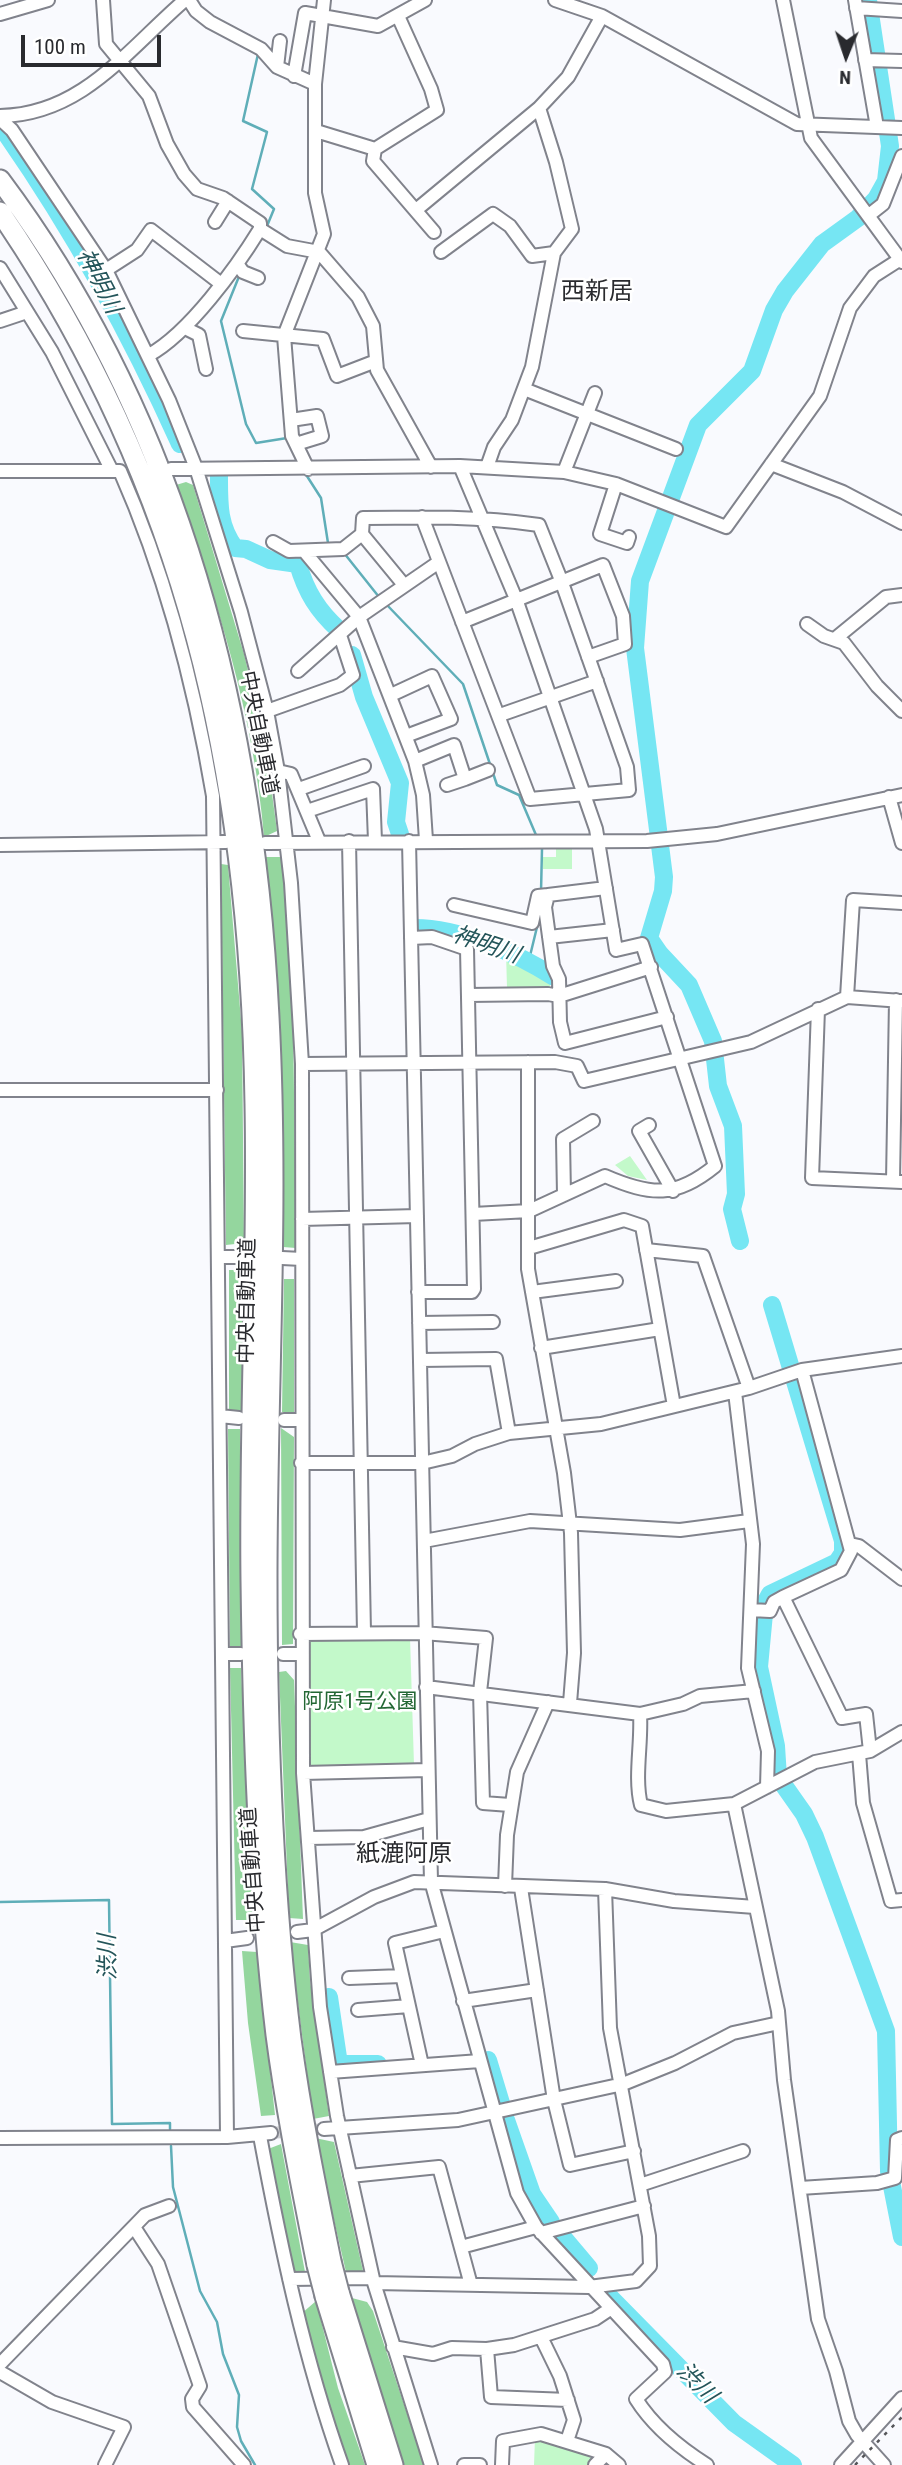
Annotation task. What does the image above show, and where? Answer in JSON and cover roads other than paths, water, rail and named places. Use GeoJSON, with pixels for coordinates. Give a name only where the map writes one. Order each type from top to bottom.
{"type":"FeatureCollection","features":[{"type":"Feature","properties":{"kind":"highway","name":"中央自動車道"},"geometry":{"type":"LineString","coordinates":[[0,180],[78,301],[143,429],[163,476],[205,599],[239,741],[259,884],[270,1034],[272,1182],[267,1577],[272,1794],[278,1905],[291,2038],[324,2263]]}},
{"type":"Feature","properties":{"kind":"highway","name":"中央自動車道"},"geometry":{"type":"LineString","coordinates":[[0,212],[46,283],[92,365],[145,482],[189,607],[225,759],[243,896],[254,1075],[251,1577],[257,1796],[264,1907],[279,2052],[295,2157],[377,2465]]}},
{"type":"Feature","properties":{"kind":"highway","name":"中央自動車道"},"geometry":{"type":"LineString","coordinates":[[332,2294],[393,2465]]}},
{"type":"Feature","properties":{"kind":"street"},"geometry":{"type":"LineString","coordinates":[[0,14],[48,0]]}},
{"type":"Feature","properties":{"kind":"street"},"geometry":{"type":"LineString","coordinates":[[103,0],[106,44],[149,96],[167,144],[184,174],[197,189],[228,201],[261,223],[238,265],[220,283],[185,328],[170,344],[149,355]]}},
{"type":"Feature","properties":{"kind":"street"},"geometry":{"type":"LineString","coordinates":[[0,117],[33,112],[63,103],[98,81],[187,0],[210,22],[261,49],[276,68],[315,84]]}},
{"type":"Feature","properties":{"kind":"street"},"geometry":{"type":"LineString","coordinates":[[308,469],[296,443],[291,420],[284,337],[291,312],[319,252],[324,234],[315,193],[315,84],[324,0]]}},
{"type":"Feature","properties":{"kind":"street"},"geometry":{"type":"LineString","coordinates":[[294,76],[305,13],[379,26],[425,0]]}},
{"type":"Feature","properties":{"kind":"street"},"geometry":{"type":"LineString","coordinates":[[555,0],[587,5],[602,16],[797,124],[899,128]]}},
{"type":"Feature","properties":{"kind":"street"},"geometry":{"type":"LineString","coordinates":[[171,469],[460,466],[564,472],[616,484],[726,527],[826,384],[850,308],[874,276],[901,260],[816,145],[807,125],[783,0]]}},
{"type":"Feature","properties":{"kind":"street"},"geometry":{"type":"LineString","coordinates":[[878,127],[858,6],[902,11]]}},
{"type":"Feature","properties":{"kind":"street"},"geometry":{"type":"LineString","coordinates":[[316,131],[375,149],[438,110],[398,16]]}},
{"type":"Feature","properties":{"kind":"street"},"geometry":{"type":"LineString","coordinates":[[416,210],[539,108],[568,77],[602,16]]}},
{"type":"Feature","properties":{"kind":"street"},"geometry":{"type":"LineString","coordinates":[[276,68],[279,41]]}},
{"type":"Feature","properties":{"kind":"street"},"geometry":{"type":"LineString","coordinates":[[868,60],[902,61]]}},
{"type":"Feature","properties":{"kind":"street"},"geometry":{"type":"LineString","coordinates":[[487,467],[494,447],[512,420],[532,367],[554,253],[572,229],[539,108]]}},
{"type":"Feature","properties":{"kind":"street"},"geometry":{"type":"LineString","coordinates":[[0,117],[106,270],[149,355],[196,468],[267,711],[278,771],[286,841],[302,1064],[300,1634],[303,1773],[320,2007],[340,2129],[373,2281],[419,2435],[431,2465]]}},
{"type":"Feature","properties":{"kind":"street"},"geometry":{"type":"LineString","coordinates":[[375,149],[373,161],[434,232]]}},
{"type":"Feature","properties":{"kind":"street"},"geometry":{"type":"LineString","coordinates":[[869,215],[883,204],[902,156]]}},
{"type":"Feature","properties":{"kind":"street"},"geometry":{"type":"LineString","coordinates":[[215,222],[228,201]]}},
{"type":"Feature","properties":{"kind":"street"},"geometry":{"type":"LineString","coordinates":[[441,252],[493,214],[510,226],[532,256],[554,253]]}},
{"type":"Feature","properties":{"kind":"street"},"geometry":{"type":"LineString","coordinates":[[260,229],[287,246],[319,252],[358,297],[370,316],[377,370],[432,467]]}},
{"type":"Feature","properties":{"kind":"street"},"geometry":{"type":"LineString","coordinates":[[106,270],[137,250],[151,230],[220,283]]}},
{"type":"Feature","properties":{"kind":"street"},"geometry":{"type":"LineString","coordinates":[[238,265],[243,272],[258,278]]}},
{"type":"Feature","properties":{"kind":"street"},"geometry":{"type":"LineString","coordinates":[[0,268],[121,471],[147,533],[179,632],[205,745],[220,842],[217,1090],[227,2137]]}},
{"type":"Feature","properties":{"kind":"street"},"geometry":{"type":"LineString","coordinates":[[0,321],[27,312]]}},
{"type":"Feature","properties":{"kind":"street"},"geometry":{"type":"LineString","coordinates":[[185,328],[199,335],[206,369]]}},
{"type":"Feature","properties":{"kind":"street"},"geometry":{"type":"LineString","coordinates":[[243,331],[324,339],[337,376],[376,361]]}},
{"type":"Feature","properties":{"kind":"street"},"geometry":{"type":"LineString","coordinates":[[524,389],[676,449]]}},
{"type":"Feature","properties":{"kind":"street"},"geometry":{"type":"LineString","coordinates":[[564,472],[595,393]]}},
{"type":"Feature","properties":{"kind":"street"},"geometry":{"type":"LineString","coordinates":[[291,420],[317,416],[322,436],[296,443]]}},
{"type":"Feature","properties":{"kind":"street"},"geometry":{"type":"LineString","coordinates":[[771,464],[843,492],[902,523]]}},
{"type":"Feature","properties":{"kind":"street"},"geometry":{"type":"LineString","coordinates":[[460,466],[516,599],[596,829],[616,950],[642,944],[715,1166],[694,1184],[673,1191],[634,1189],[606,1176],[529,1211],[473,1214]]}},
{"type":"Feature","properties":{"kind":"street"},"geometry":{"type":"LineString","coordinates":[[0,471],[121,471]]}},
{"type":"Feature","properties":{"kind":"street"},"geometry":{"type":"LineString","coordinates":[[616,484],[600,534],[627,543],[629,537]]}},
{"type":"Feature","properties":{"kind":"street"},"geometry":{"type":"LineString","coordinates":[[404,586],[362,534],[363,518],[422,517],[481,516],[539,525],[627,767],[629,790],[530,799],[422,517]]}},
{"type":"Feature","properties":{"kind":"street"},"geometry":{"type":"LineString","coordinates":[[273,541],[289,551],[343,549],[362,534]]}},
{"type":"Feature","properties":{"kind":"street"},"geometry":{"type":"LineString","coordinates":[[304,551],[359,617],[415,761],[424,794],[426,841]]}},
{"type":"Feature","properties":{"kind":"street"},"geometry":{"type":"LineString","coordinates":[[298,671],[359,617],[439,562]]}},
{"type":"Feature","properties":{"kind":"street"},"geometry":{"type":"LineString","coordinates":[[462,622],[603,565],[623,616],[625,644],[588,657]]}},
{"type":"Feature","properties":{"kind":"street"},"geometry":{"type":"LineString","coordinates":[[835,638],[886,597],[902,595]]}},
{"type":"Feature","properties":{"kind":"street"},"geometry":{"type":"LineString","coordinates":[[807,624],[824,636],[835,638],[902,710]]}},
{"type":"Feature","properties":{"kind":"street"},"geometry":{"type":"LineString","coordinates":[[267,711],[340,685],[353,675],[340,635]]}},
{"type":"Feature","properties":{"kind":"street"},"geometry":{"type":"LineString","coordinates":[[391,695],[432,676],[451,719],[406,736]]}},
{"type":"Feature","properties":{"kind":"street"},"geometry":{"type":"LineString","coordinates":[[500,715],[597,681]]}},
{"type":"Feature","properties":{"kind":"street"},"geometry":{"type":"LineString","coordinates":[[415,761],[454,745],[465,779]]}},
{"type":"Feature","properties":{"kind":"street"},"geometry":{"type":"LineString","coordinates":[[299,789],[364,766]]}},
{"type":"Feature","properties":{"kind":"street"},"geometry":{"type":"LineString","coordinates":[[447,785],[488,770]]}},
{"type":"Feature","properties":{"kind":"street"},"geometry":{"type":"LineString","coordinates":[[278,771],[291,774],[319,841]]}},
{"type":"Feature","properties":{"kind":"street"},"geometry":{"type":"LineString","coordinates":[[307,811],[373,789],[374,841]]}},
{"type":"Feature","properties":{"kind":"street"},"geometry":{"type":"LineString","coordinates":[[265,842],[647,841],[717,834],[896,796],[902,843]]}},
{"type":"Feature","properties":{"kind":"street"},"geometry":{"type":"LineString","coordinates":[[349,841],[364,1632]]}},
{"type":"Feature","properties":{"kind":"street"},"geometry":{"type":"LineString","coordinates":[[409,841],[424,1541],[423,1633],[431,1881],[517,2193],[539,2230],[663,2364],[665,2372],[636,2399],[645,2415],[686,2452],[707,2465]]}},
{"type":"Feature","properties":{"kind":"street"},"geometry":{"type":"LineString","coordinates":[[0,845],[220,842]]}},
{"type":"Feature","properties":{"kind":"street"},"geometry":{"type":"LineString","coordinates":[[454,905],[532,923],[538,896],[606,888]]}},
{"type":"Feature","properties":{"kind":"street"},"geometry":{"type":"LineString","coordinates":[[548,895],[545,907],[553,966],[559,979],[559,1022],[565,1043],[667,1017]]}},
{"type":"Feature","properties":{"kind":"street"},"geometry":{"type":"LineString","coordinates":[[847,997],[853,900],[902,903]]}},
{"type":"Feature","properties":{"kind":"street"},"geometry":{"type":"LineString","coordinates":[[549,937],[613,930]]}},
{"type":"Feature","properties":{"kind":"street"},"geometry":{"type":"LineString","coordinates":[[411,938],[432,937],[467,948],[471,1062],[472,1292],[418,1293]]}},
{"type":"Feature","properties":{"kind":"street"},"geometry":{"type":"LineString","coordinates":[[468,995],[559,996],[650,967]]}},
{"type":"Feature","properties":{"kind":"street"},"geometry":{"type":"LineString","coordinates":[[302,1064],[528,1062],[577,1066],[584,1081],[751,1042],[818,1009],[847,997],[899,1000],[897,1181],[812,1178],[818,1009]]}},
{"type":"Feature","properties":{"kind":"street"},"geometry":{"type":"LineString","coordinates":[[528,1062],[529,1248],[532,1292],[557,1428],[569,1523],[574,1653],[570,1703]]}},
{"type":"Feature","properties":{"kind":"street"},"geometry":{"type":"LineString","coordinates":[[0,1090],[217,1090]]}},
{"type":"Feature","properties":{"kind":"street"},"geometry":{"type":"LineString","coordinates":[[564,1195],[564,1139],[593,1121]]}},
{"type":"Feature","properties":{"kind":"street"},"geometry":{"type":"LineString","coordinates":[[649,1125],[639,1131],[673,1191]]}},
{"type":"Feature","properties":{"kind":"street"},"geometry":{"type":"LineString","coordinates":[[302,1219],[417,1216]]}},
{"type":"Feature","properties":{"kind":"street"},"geometry":{"type":"LineString","coordinates":[[529,1248],[624,1220],[642,1226],[674,1406]]}},
{"type":"Feature","properties":{"kind":"street"},"geometry":{"type":"LineString","coordinates":[[646,1250],[703,1255],[749,1388]]}},
{"type":"Feature","properties":{"kind":"street"},"geometry":{"type":"LineString","coordinates":[[219,1257],[244,1257]]}},
{"type":"Feature","properties":{"kind":"street"},"geometry":{"type":"LineString","coordinates":[[282,1258],[302,1259]]}},
{"type":"Feature","properties":{"kind":"street"},"geometry":{"type":"LineString","coordinates":[[532,1292],[616,1281]]}},
{"type":"Feature","properties":{"kind":"street"},"geometry":{"type":"LineString","coordinates":[[419,1323],[493,1322]]}},
{"type":"Feature","properties":{"kind":"street"},"geometry":{"type":"LineString","coordinates":[[541,1348],[660,1329]]}},
{"type":"Feature","properties":{"kind":"street"},"geometry":{"type":"LineString","coordinates":[[301,1463],[422,1463],[452,1456],[475,1444],[509,1433],[601,1424],[734,1392],[797,1372],[902,1356]]}},
{"type":"Feature","properties":{"kind":"street"},"geometry":{"type":"LineString","coordinates":[[420,1360],[496,1359],[509,1433]]}},
{"type":"Feature","properties":{"kind":"street"},"geometry":{"type":"LineString","coordinates":[[751,1610],[769,1611],[774,1602],[841,1570],[850,1558],[850,1544],[797,1372]]}},
{"type":"Feature","properties":{"kind":"street"},"geometry":{"type":"LineString","coordinates":[[734,1392],[754,1544],[748,1668],[768,1751],[768,1787]]}},
{"type":"Feature","properties":{"kind":"street"},"geometry":{"type":"LineString","coordinates":[[220,1416],[239,1418]]}},
{"type":"Feature","properties":{"kind":"street"},"geometry":{"type":"LineString","coordinates":[[284,1420],[301,1420]]}},
{"type":"Feature","properties":{"kind":"street"},"geometry":{"type":"LineString","coordinates":[[424,1541],[456,1538],[530,1521],[680,1530],[749,1521]]}},
{"type":"Feature","properties":{"kind":"street"},"geometry":{"type":"LineString","coordinates":[[850,1544],[859,1546],[902,1579]]}},
{"type":"Feature","properties":{"kind":"street"},"geometry":{"type":"LineString","coordinates":[[783,1597],[842,1718],[866,1714],[863,1803],[891,1901],[902,1900]]}},
{"type":"Feature","properties":{"kind":"street"},"geometry":{"type":"LineString","coordinates":[[300,1634],[423,1633],[486,1638],[480,1692],[483,1803],[510,1805]]}},
{"type":"Feature","properties":{"kind":"street"},"geometry":{"type":"LineString","coordinates":[[223,1654],[241,1654]]}},
{"type":"Feature","properties":{"kind":"street"},"geometry":{"type":"LineString","coordinates":[[283,1654],[301,1654]]}},
{"type":"Feature","properties":{"kind":"street"},"geometry":{"type":"LineString","coordinates":[[426,1687],[570,1703],[640,1714],[683,1704],[700,1696],[754,1691]]}},
{"type":"Feature","properties":{"kind":"street"},"geometry":{"type":"LineString","coordinates":[[505,1886],[510,1805],[517,1772],[548,1702]]}},
{"type":"Feature","properties":{"kind":"street"},"geometry":{"type":"LineString","coordinates":[[640,1714],[642,1742],[638,1795],[641,1805],[666,1811],[734,1804],[815,1762],[864,1753],[902,1732]]}},
{"type":"Feature","properties":{"kind":"street"},"geometry":{"type":"LineString","coordinates":[[303,1773],[428,1770]]}},
{"type":"Feature","properties":{"kind":"street"},"geometry":{"type":"LineString","coordinates":[[734,1804],[779,2023],[783,2080],[818,2319],[836,2371],[849,2421],[861,2440],[884,2465]]}},
{"type":"Feature","properties":{"kind":"street"},"geometry":{"type":"LineString","coordinates":[[307,1838],[364,1838],[429,1819]]}},
{"type":"Feature","properties":{"kind":"street"},"geometry":{"type":"LineString","coordinates":[[298,1932],[313,1930],[374,1897],[415,1882],[431,1881],[521,1888],[606,1889],[697,1904],[755,1907]]}},
{"type":"Feature","properties":{"kind":"street"},"geometry":{"type":"LineString","coordinates":[[521,1888],[554,2100],[570,2165],[634,2151]]}},
{"type":"Feature","properties":{"kind":"street"},"geometry":{"type":"LineString","coordinates":[[289,2279],[589,2287],[636,2281],[650,2266],[644,2206],[610,2028],[606,1889]]}},
{"type":"Feature","properties":{"kind":"street"},"geometry":{"type":"LineString","coordinates":[[422,2065],[395,1943],[444,1931]]}},
{"type":"Feature","properties":{"kind":"street"},"geometry":{"type":"LineString","coordinates":[[225,1941],[247,1938]]}},
{"type":"Feature","properties":{"kind":"street"},"geometry":{"type":"LineString","coordinates":[[349,1978],[402,1976]]}},
{"type":"Feature","properties":{"kind":"street"},"geometry":{"type":"LineString","coordinates":[[463,2001],[537,1990]]}},
{"type":"Feature","properties":{"kind":"street"},"geometry":{"type":"LineString","coordinates":[[358,2010],[409,2006]]}},
{"type":"Feature","properties":{"kind":"street"},"geometry":{"type":"LineString","coordinates":[[324,2129],[458,2120],[554,2100],[622,2084],[675,2063],[733,2033],[779,2023]]}},
{"type":"Feature","properties":{"kind":"street"},"geometry":{"type":"LineString","coordinates":[[330,2072],[480,2061]]}},
{"type":"Feature","properties":{"kind":"street"},"geometry":{"type":"LineString","coordinates":[[0,2138],[265,2135],[289,2279],[310,2366],[342,2465]]}},
{"type":"Feature","properties":{"kind":"street"},"geometry":{"type":"LineString","coordinates":[[800,2188],[877,2183],[895,2178],[897,2140],[902,2138]]}},
{"type":"Feature","properties":{"kind":"street"},"geometry":{"type":"LineString","coordinates":[[640,2185],[743,2151]]}},
{"type":"Feature","properties":{"kind":"street"},"geometry":{"type":"LineString","coordinates":[[350,2176],[439,2167],[471,2285]]}},
{"type":"Feature","properties":{"kind":"street"},"geometry":{"type":"LineString","coordinates":[[0,2364],[145,2215],[169,2206]]}},
{"type":"Feature","properties":{"kind":"street"},"geometry":{"type":"LineString","coordinates":[[461,2247],[644,2206]]}},
{"type":"Feature","properties":{"kind":"street"},"geometry":{"type":"LineString","coordinates":[[134,2227],[158,2264],[197,2374],[200,2386],[192,2399],[193,2407],[244,2465]]}},
{"type":"Feature","properties":{"kind":"street"},"geometry":{"type":"LineString","coordinates":[[393,2347],[433,2354],[452,2348],[487,2349],[541,2337],[595,2319],[610,2309]]}},
{"type":"Feature","properties":{"kind":"street"},"geometry":{"type":"LineString","coordinates":[[541,2337],[574,2420],[567,2441]]}},
{"type":"Feature","properties":{"kind":"street"},"geometry":{"type":"LineString","coordinates":[[487,2349],[491,2397],[568,2400]]}},
{"type":"Feature","properties":{"kind":"street"},"geometry":{"type":"LineString","coordinates":[[0,2372],[52,2402],[124,2427],[105,2465]]}},
{"type":"Feature","properties":{"kind":"street"},"geometry":{"type":"LineString","coordinates":[[841,2465],[902,2398]]}},
{"type":"Feature","properties":{"kind":"street"},"geometry":{"type":"LineString","coordinates":[[502,2465],[503,2441],[541,2434],[606,2454],[619,2465]]}},
{"type":"Feature","properties":{"kind":"street"},"geometry":{"type":"LineString","coordinates":[[595,2465],[606,2454]]}},
{"type":"Feature","properties":{"kind":"street"},"geometry":{"type":"LineString","coordinates":[[464,2465],[480,2465]]}},
{"type":"Feature","properties":{"kind":"waterway"},"geometry":{"type":"LineString","coordinates":[[740,1241],[732,1209],[736,1194],[733,1126],[718,1086],[713,1041],[689,985],[649,938],[663,891],[664,877],[635,648],[640,581],[698,425],[752,371],[774,310],[785,291],[822,244],[858,218],[876,199],[886,181],[890,146],[868,0]]}},
{"type":"Feature","properties":{"kind":"waterway"},"geometry":{"type":"LineString","coordinates":[[258,54],[243,121],[267,132],[252,189],[274,209],[267,226]]}},
{"type":"Feature","properties":{"kind":"waterway","name":"神明川"},"geometry":{"type":"LineString","coordinates":[[0,129],[7,135],[56,209],[101,285],[180,444]]}},
{"type":"Feature","properties":{"kind":"waterway"},"geometry":{"type":"LineString","coordinates":[[240,274],[221,321],[246,424],[256,443],[287,438]]}},
{"type":"Feature","properties":{"kind":"waterway"},"geometry":{"type":"LineString","coordinates":[[305,473],[321,498],[328,543]]}},
{"type":"Feature","properties":{"kind":"waterway","name":"神明川"},"geometry":{"type":"LineString","coordinates":[[219,475],[222,522],[235,548],[246,549],[270,560],[298,564],[314,600],[339,630]]}},
{"type":"Feature","properties":{"kind":"waterway"},"geometry":{"type":"LineString","coordinates":[[344,553],[379,597]]}},
{"type":"Feature","properties":{"kind":"waterway"},"geometry":{"type":"LineString","coordinates":[[386,604],[463,684],[497,785],[519,795],[536,835]]}},
{"type":"Feature","properties":{"kind":"waterway","name":"神明川"},"geometry":{"type":"LineString","coordinates":[[352,655],[364,697],[400,783],[396,822],[400,834]]}},
{"type":"Feature","properties":{"kind":"waterway"},"geometry":{"type":"LineString","coordinates":[[541,892],[542,849]]}},
{"type":"Feature","properties":{"kind":"waterway"},"geometry":{"type":"LineString","coordinates":[[529,960],[538,923]]}},
{"type":"Feature","properties":{"kind":"waterway","name":"神明川"},"geometry":{"type":"LineString","coordinates":[[415,928],[469,937],[523,959],[554,977]]}},
{"type":"Feature","properties":{"kind":"waterway"},"geometry":{"type":"LineString","coordinates":[[772,1305],[843,1541],[843,1553],[837,1562],[770,1594],[765,1603],[759,1667],[776,1746],[778,1777],[804,1814],[815,1837],[886,2031],[889,2171],[902,2237]]}},
{"type":"Feature","properties":{"kind":"waterway","name":"渋川"},"geometry":{"type":"LineString","coordinates":[[0,1902],[109,1900],[112,2124],[170,2123],[170,2129]]}},
{"type":"Feature","properties":{"kind":"waterway","name":"渋川"},"geometry":{"type":"LineString","coordinates":[[329,1997],[339,2064],[378,2064]]}},
{"type":"Feature","properties":{"kind":"waterway","name":"渋川"},"geometry":{"type":"LineString","coordinates":[[488,2060],[501,2103]]}},
{"type":"Feature","properties":{"kind":"waterway","name":"渋川"},"geometry":{"type":"LineString","coordinates":[[506,2120],[532,2194],[551,2222]]}},
{"type":"Feature","properties":{"kind":"waterway"},"geometry":{"type":"LineString","coordinates":[[171,2146],[173,2187],[200,2291],[217,2322],[223,2354],[239,2395],[237,2427],[241,2441],[255,2465]]}},
{"type":"Feature","properties":{"kind":"waterway","name":"渋川"},"geometry":{"type":"LineString","coordinates":[[562,2236],[589,2268]]}},
{"type":"Feature","properties":{"kind":"waterway","name":"渋川"},"geometry":{"type":"LineString","coordinates":[[607,2294],[734,2423],[793,2465]]}},
{"type":"Feature","properties":{"kind":"tunnel"},"geometry":{"type":"LineString","coordinates":[[271,2133],[324,2129]]}},
{"type":"Feature","properties":{"kind":"railway"},"geometry":{"type":"LineString","coordinates":[[855,2465],[902,2417]]}},
{"type":"Feature","properties":{"kind":"district","name":"西新居"},"geometry":{"type":"Point","coordinates":[597,293]}},
{"type":"Feature","properties":{"kind":"district","name":"紙漉阿原"},"geometry":{"type":"Point","coordinates":[404,1855]}},
{"type":"Feature","properties":{"kind":"park label","name":"阿原1号公園"},"geometry":{"type":"Point","coordinates":[360,1703]}}]}
